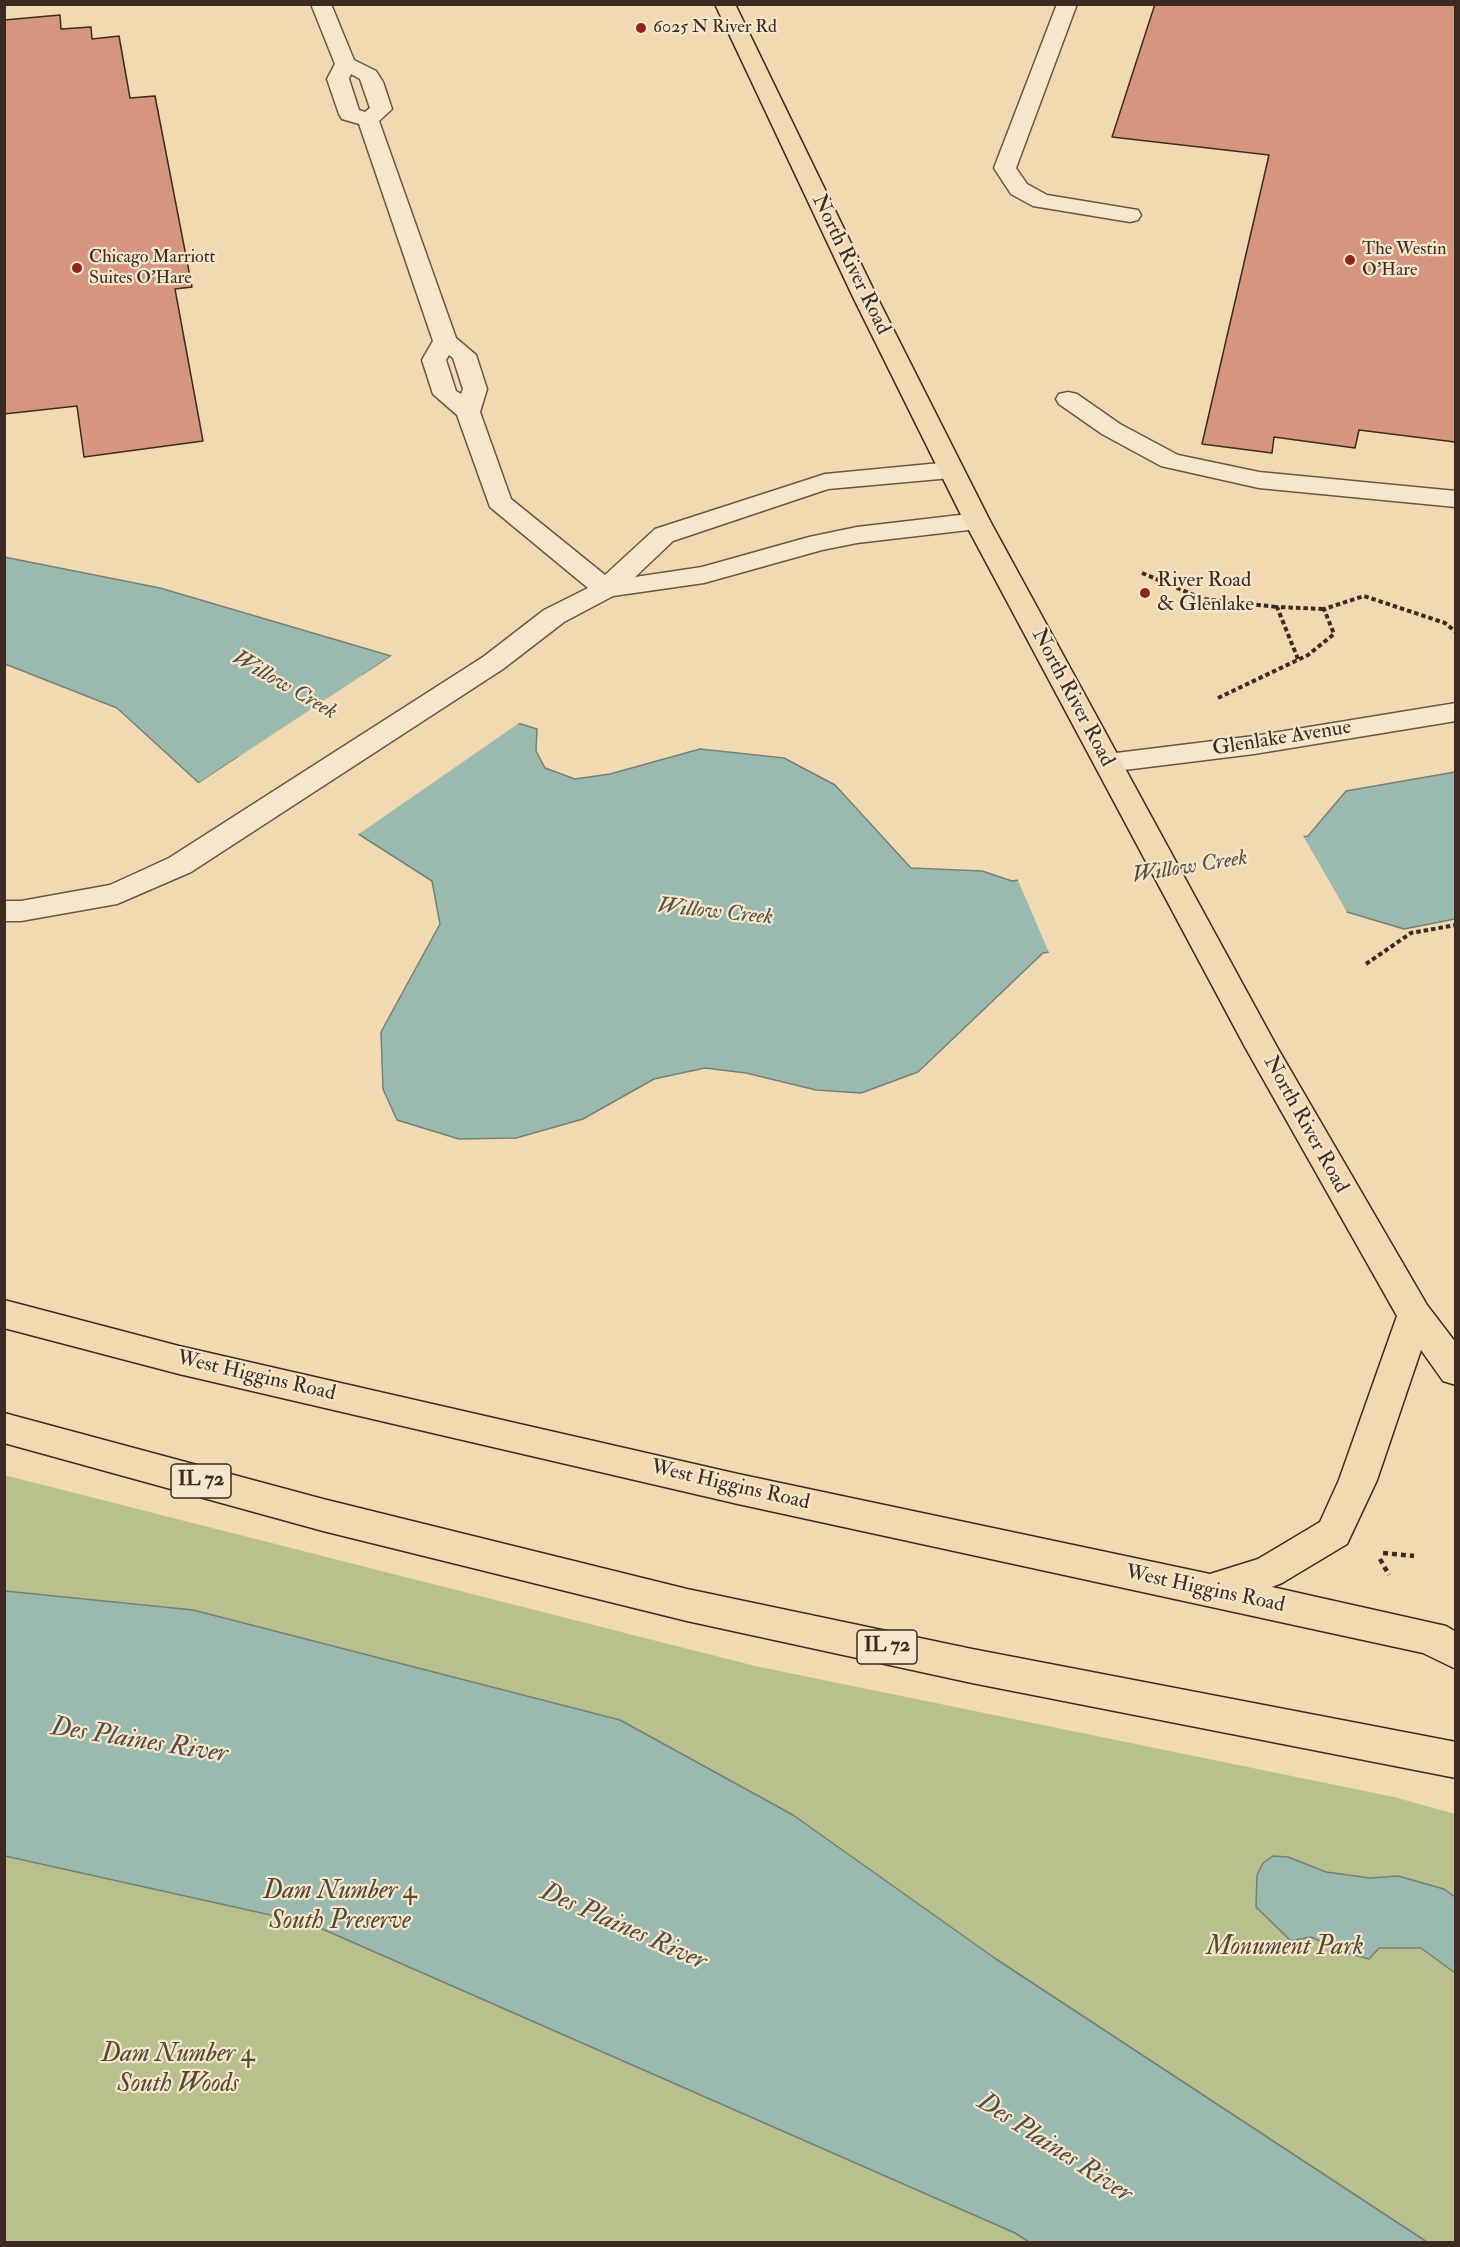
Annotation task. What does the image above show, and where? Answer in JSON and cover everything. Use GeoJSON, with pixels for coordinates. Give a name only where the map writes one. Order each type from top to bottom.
{"type":"FeatureCollection","features":[{"type":"Feature","properties":{"kind":"main road","name":"North River Road"},"geometry":{"type":"LineString","coordinates":[[725,4],[865,297],[977,521],[1318,1148],[1415,1315],[1455,1371]]}},
{"type":"Feature","properties":{"kind":"main road","name":"West Higgins Road"},"geometry":{"type":"LineString","coordinates":[[4,1314],[179,1360],[692,1478],[1431,1638],[1455,1652]]}},
{"type":"Feature","properties":{"kind":"main road"},"geometry":{"type":"LineString","coordinates":[[1207,1591],[1269,1572],[1334,1533],[1358,1480],[1415,1315]]}},
{"type":"Feature","properties":{"kind":"main road","name":"IL 72"},"geometry":{"type":"LineString","coordinates":[[4,1428],[323,1515],[687,1605],[972,1666],[1455,1760]]}},
{"type":"Feature","properties":{"kind":"street"},"geometry":{"type":"LineString","coordinates":[[321,4],[345,64],[369,75],[372,82],[381,109],[368,120]]}},
{"type":"Feature","properties":{"kind":"street"},"geometry":{"type":"LineString","coordinates":[[1067,4],[1005,168],[1019,189],[1041,201],[1130,215]]}},
{"type":"Feature","properties":{"kind":"street"},"geometry":{"type":"LineString","coordinates":[[345,64],[338,79],[350,114],[368,120]]}},
{"type":"Feature","properties":{"kind":"street"},"geometry":{"type":"LineString","coordinates":[[368,120],[445,341],[434,360],[445,394],[468,412],[499,502],[606,589],[704,575],[818,543],[857,535],[977,521]]}},
{"type":"Feature","properties":{"kind":"street"},"geometry":{"type":"LineString","coordinates":[[1068,399],[1111,429],[1170,461],[1259,480],[1455,499]]}},
{"type":"Feature","properties":{"kind":"street"},"geometry":{"type":"LineString","coordinates":[[4,911],[117,894],[180,865],[493,663],[554,616],[606,589],[664,535],[825,482],[951,470]]}},
{"type":"Feature","properties":{"kind":"street","name":"Glenlake Avenue"},"geometry":{"type":"LineString","coordinates":[[1108,763],[1254,745],[1455,712]]}},
{"type":"Feature","properties":{"kind":"path"},"geometry":{"type":"LineString","coordinates":[[1142,573],[1203,598],[1276,607],[1324,609],[1364,596],[1445,623],[1455,632]]}},
{"type":"Feature","properties":{"kind":"path"},"geometry":{"type":"LineString","coordinates":[[1276,607],[1298,660]]}},
{"type":"Feature","properties":{"kind":"path"},"geometry":{"type":"LineString","coordinates":[[1218,698],[1308,655],[1334,634],[1324,609]]}},
{"type":"Feature","properties":{"kind":"path"},"geometry":{"type":"LineString","coordinates":[[1366,964],[1411,933],[1455,925]]}},
{"type":"Feature","properties":{"kind":"path"},"geometry":{"type":"LineString","coordinates":[[1391,1578],[1376,1553],[1414,1556]]}},
{"type":"Feature","properties":{"kind":"green space","name":"Dam Number 4 South Preserve"},"geometry":{"type":"Polygon","coordinates":[[[4,1475],[755,1666],[1394,1797],[1455,1814],[1455,2242],[5,2242],[4,1475]]]}},
{"type":"Feature","properties":{"kind":"water","name":"Willow Creek"},"geometry":{"type":"Polygon","coordinates":[[[4,557],[160,588],[391,656],[363,675],[537,729],[536,751],[545,768],[575,779],[610,774],[700,749],[784,758],[835,785],[911,868],[982,871],[1012,881],[1308,836],[1346,791],[1455,772],[1455,919],[1404,929],[1347,912],[1344,908],[1043,953],[918,1072],[861,1093],[816,1090],[746,1073],[705,1068],[654,1079],[583,1119],[516,1138],[459,1139],[397,1120],[383,1089],[381,1032],[440,924],[432,881],[238,757],[199,783],[117,708],[5,664],[4,557]]]}},
{"type":"Feature","properties":{"kind":"water","name":"Des Plaines River"},"geometry":{"type":"Polygon","coordinates":[[[5,1591],[193,1610],[620,1720],[793,1815],[996,1959],[1427,2242],[1029,2242],[1015,2233],[311,1924],[5,1856],[5,1591]]]}},
{"type":"Feature","properties":{"kind":"water"},"geometry":{"type":"Polygon","coordinates":[[[1273,1856],[1288,1857],[1326,1872],[1370,1878],[1398,1876],[1444,1889],[1455,1897],[1455,1973],[1421,1948],[1379,1948],[1369,1959],[1343,1952],[1311,1937],[1291,1941],[1256,1907],[1257,1875],[1263,1863],[1273,1856]]]}},
{"type":"Feature","properties":{"kind":"pier"},"geometry":{"type":"Polygon","coordinates":[[[393,655],[393,659],[369,674],[522,721],[356,836],[238,761],[200,786],[196,785],[393,655]]]}},
{"type":"Feature","properties":{"kind":"pier"},"geometry":{"type":"Polygon","coordinates":[[[1302,834],[1347,912],[1050,955],[1017,878],[1302,834]]]}},
{"type":"Feature","properties":{"kind":"building","name":"The Westin O'Hare"},"geometry":{"type":"Polygon","coordinates":[[[1155,4],[1455,4],[1455,442],[1359,430],[1355,448],[1274,437],[1272,453],[1202,444],[1269,155],[1112,137],[1155,4]]]}},
{"type":"Feature","properties":{"kind":"building","name":"Chicago Marriott Suites O'Hare"},"geometry":{"type":"Polygon","coordinates":[[[60,15],[61,29],[91,27],[92,39],[119,36],[130,98],[155,96],[192,287],[175,289],[203,441],[84,457],[77,406],[4,414],[4,20],[60,15]]]}},
{"type":"Feature","properties":{"kind":"place","name":"6025 N River Rd"},"geometry":{"type":"Point","coordinates":[641,28]}},
{"type":"Feature","properties":{"kind":"place","name":"The Westin O'Hare"},"geometry":{"type":"Point","coordinates":[1350,260]}},
{"type":"Feature","properties":{"kind":"place","name":"Chicago Marriott Suites O'Hare"},"geometry":{"type":"Point","coordinates":[77,268]}},
{"type":"Feature","properties":{"kind":"place","name":"River Road & Glenlake"},"geometry":{"type":"Point","coordinates":[1145,593]}},
{"type":"Feature","properties":{"kind":"park label","name":"Monument Park"},"geometry":{"type":"Point","coordinates":[1285,1948]}},
{"type":"Feature","properties":{"kind":"park label","name":"Dam Number 4 South Woods"},"geometry":{"type":"Point","coordinates":[178,2070]}}]}
